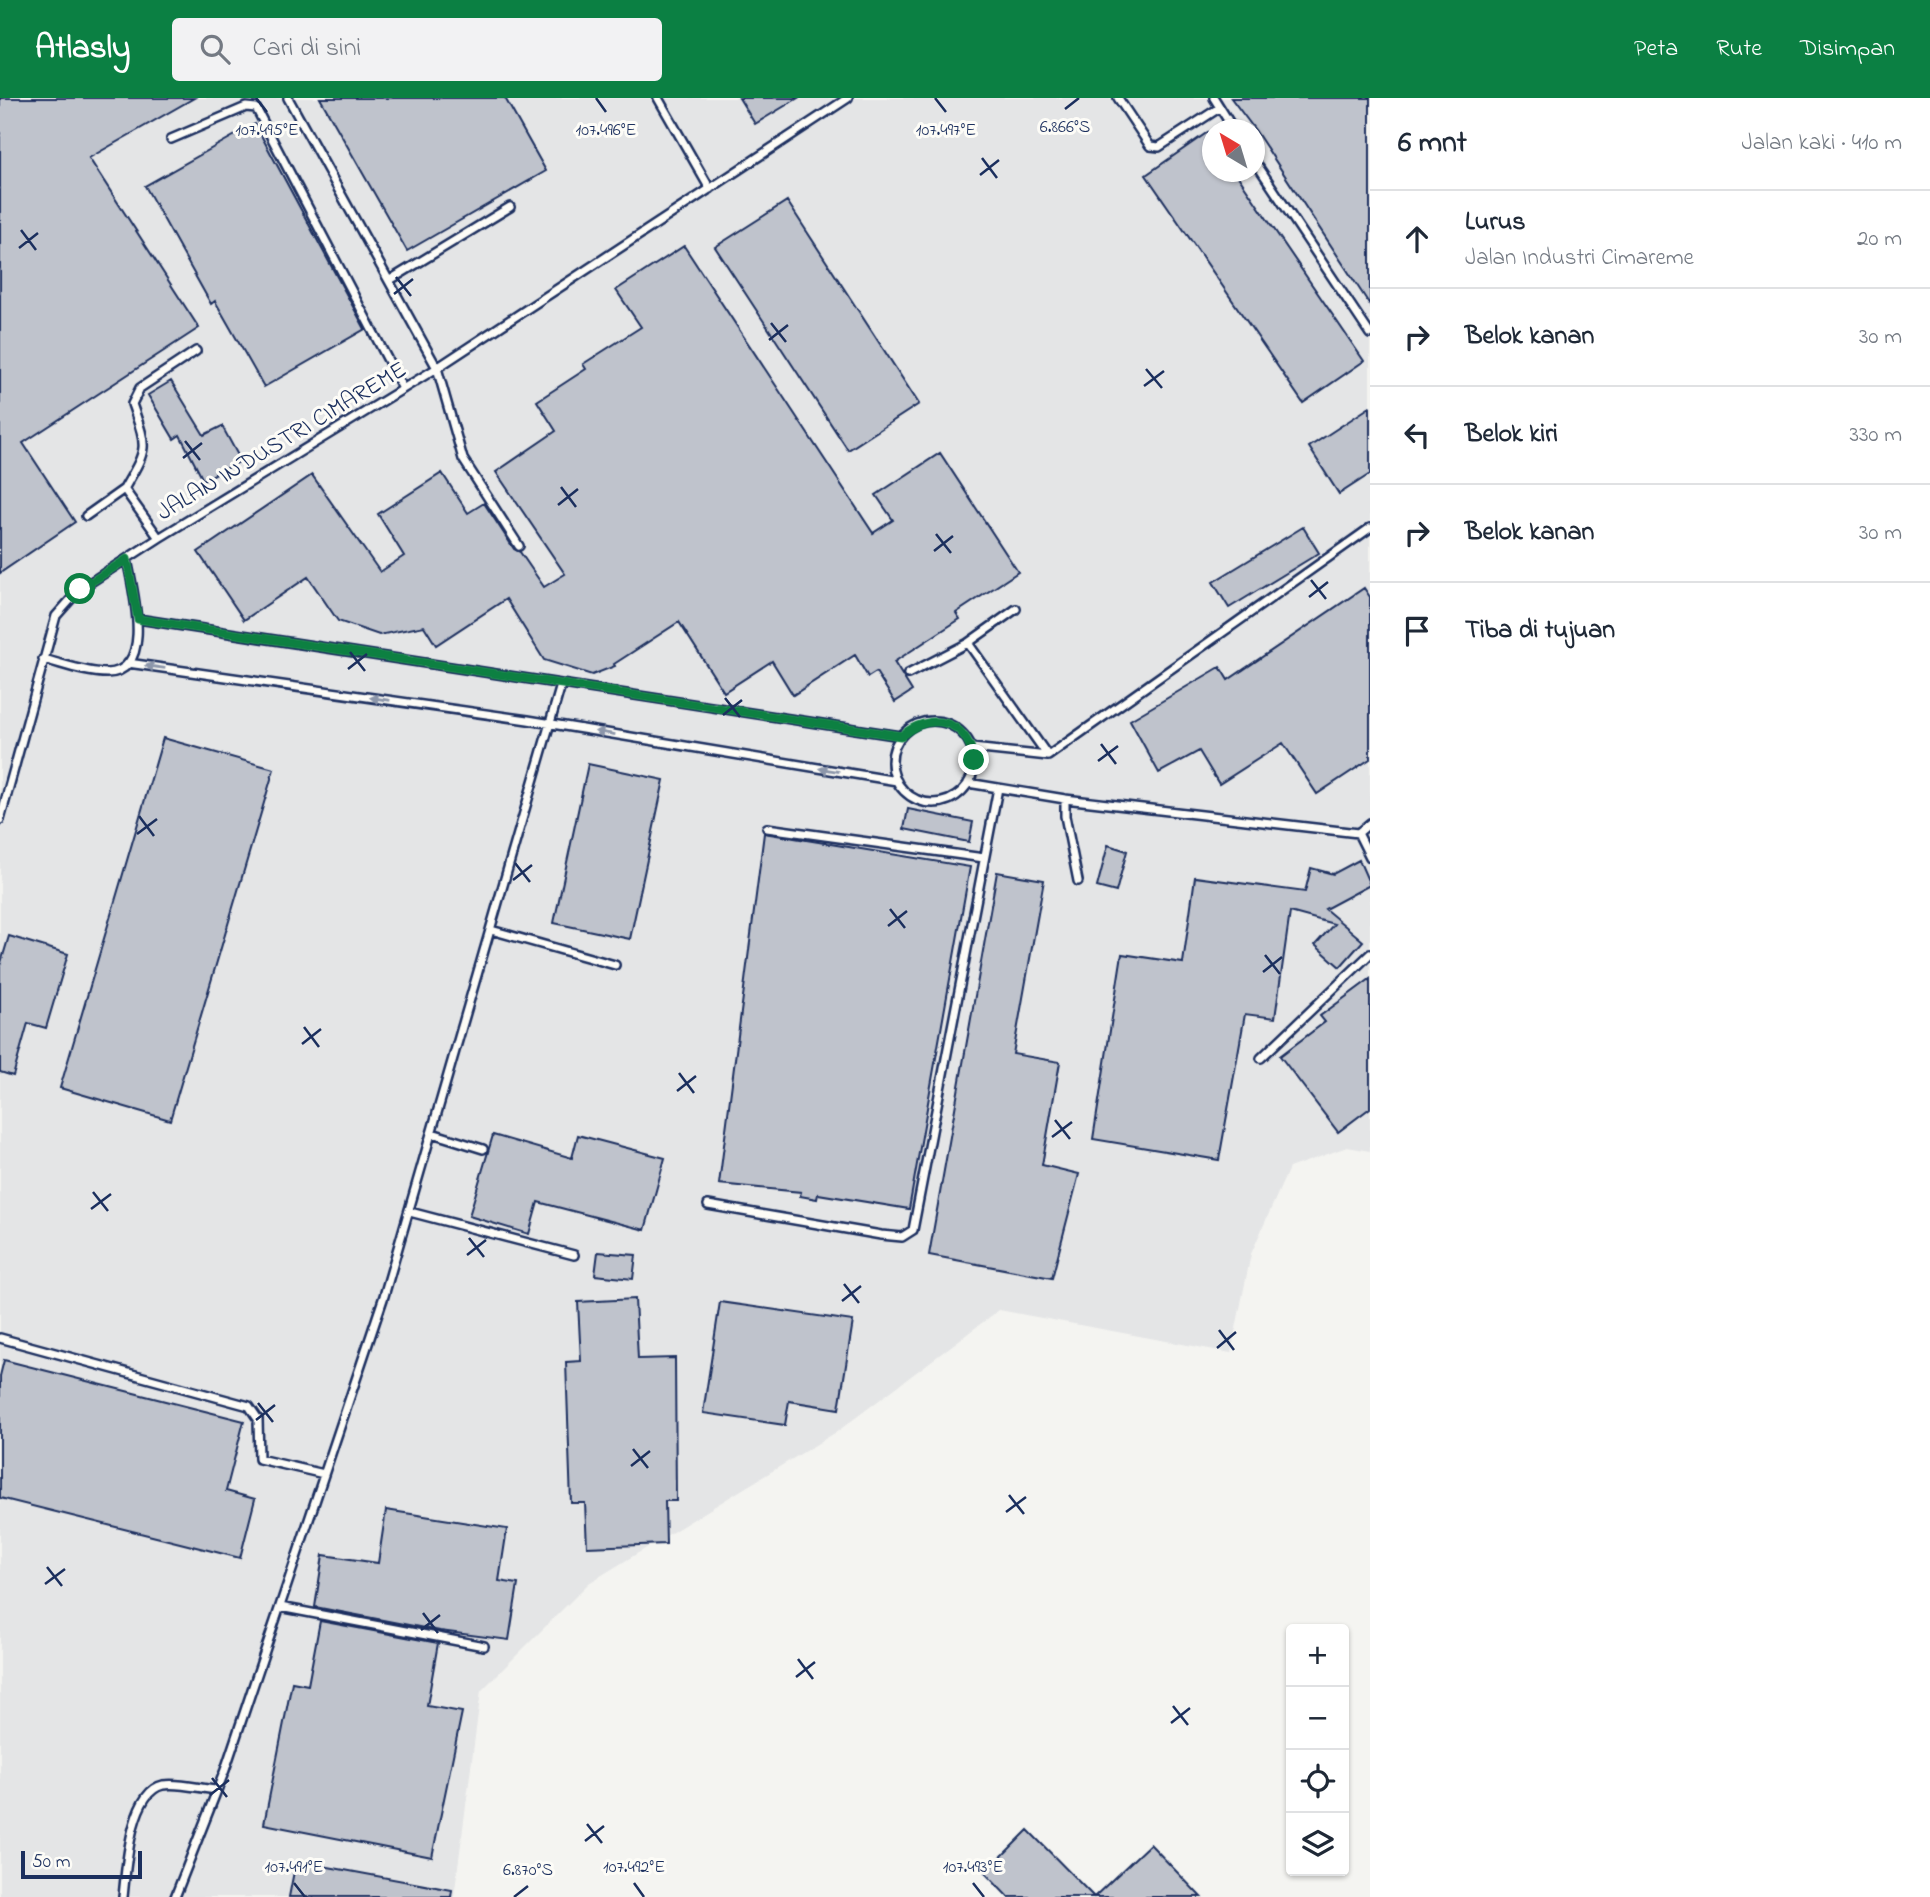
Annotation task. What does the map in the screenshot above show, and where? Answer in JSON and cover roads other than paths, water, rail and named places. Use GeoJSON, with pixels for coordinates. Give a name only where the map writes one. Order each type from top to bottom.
{"type":"FeatureCollection","features":[{"type":"Feature","properties":{"kind":"lane"},"geometry":{"type":"LineString","coordinates":[[288,98],[437,368],[463,459],[519,546]]}},
{"type":"Feature","properties":{"kind":"lane"},"geometry":{"type":"LineString","coordinates":[[658,98],[710,189]]}},
{"type":"Feature","properties":{"kind":"lane","name":"JALAN INDUSTRI CIMAREME"},"geometry":{"type":"LineString","coordinates":[[0,820],[57,616],[80,589],[159,537],[437,368],[848,98]]}},
{"type":"Feature","properties":{"kind":"lane"},"geometry":{"type":"LineString","coordinates":[[1118,98],[1150,146],[1159,148],[1219,108]]}},
{"type":"Feature","properties":{"kind":"lane"},"geometry":{"type":"LineString","coordinates":[[1213,98],[1226,119]]}},
{"type":"Feature","properties":{"kind":"lane"},"geometry":{"type":"LineString","coordinates":[[171,139],[246,107],[256,108],[403,389]]}},
{"type":"Feature","properties":{"kind":"lane"},"geometry":{"type":"LineString","coordinates":[[1265,175],[1370,334]]}},
{"type":"Feature","properties":{"kind":"lane"},"geometry":{"type":"LineString","coordinates":[[390,280],[510,207]]}},
{"type":"Feature","properties":{"kind":"lane"},"geometry":{"type":"LineString","coordinates":[[86,516],[124,489],[141,460],[145,442],[132,404],[140,388],[197,351]]}},
{"type":"Feature","properties":{"kind":"lane"},"geometry":{"type":"LineString","coordinates":[[124,489],[159,537]]}},
{"type":"Feature","properties":{"kind":"lane"},"geometry":{"type":"LineString","coordinates":[[972,748],[1048,756],[1370,528]]}},
{"type":"Feature","properties":{"kind":"lane"},"geometry":{"type":"LineString","coordinates":[[43,659],[109,673],[120,670],[128,663],[135,654],[138,619],[127,559]]}},
{"type":"Feature","properties":{"kind":"lane"},"geometry":{"type":"LineString","coordinates":[[908,674],[968,643],[1016,608]]}},
{"type":"Feature","properties":{"kind":"lane"},"geometry":{"type":"LineString","coordinates":[[138,619],[901,736]]}},
{"type":"Feature","properties":{"kind":"lane"},"geometry":{"type":"LineString","coordinates":[[968,643],[1048,756]]}},
{"type":"Feature","properties":{"kind":"lane"},"geometry":{"type":"LineString","coordinates":[[128,663],[550,724],[897,781]]}},
{"type":"Feature","properties":{"kind":"lane"},"geometry":{"type":"LineString","coordinates":[[175,1897],[217,1790],[280,1607],[410,1212],[561,685]]}},
{"type":"Feature","properties":{"kind":"lane"},"geometry":{"type":"LineString","coordinates":[[931,720],[948,723],[963,733],[972,748],[973,772],[968,783],[953,798],[932,803],[911,797],[897,781],[892,766],[893,750],[901,736],[914,725],[931,720]]}},
{"type":"Feature","properties":{"kind":"lane"},"geometry":{"type":"LineString","coordinates":[[968,783],[1065,799],[1358,833],[1370,823]]}},
{"type":"Feature","properties":{"kind":"lane"},"geometry":{"type":"LineString","coordinates":[[708,1205],[881,1235],[902,1237],[913,1230],[918,1220],[998,788]]}},
{"type":"Feature","properties":{"kind":"lane"},"geometry":{"type":"LineString","coordinates":[[1065,799],[1065,816],[1078,881]]}},
{"type":"Feature","properties":{"kind":"lane"},"geometry":{"type":"LineString","coordinates":[[767,828],[984,858]]}},
{"type":"Feature","properties":{"kind":"lane"},"geometry":{"type":"LineString","coordinates":[[1358,833],[1370,857]]}},
{"type":"Feature","properties":{"kind":"lane"},"geometry":{"type":"LineString","coordinates":[[491,930],[615,965]]}},
{"type":"Feature","properties":{"kind":"lane"},"geometry":{"type":"LineString","coordinates":[[1261,1058],[1370,954]]}},
{"type":"Feature","properties":{"kind":"lane"},"geometry":{"type":"LineString","coordinates":[[432,1133],[483,1149]]}},
{"type":"Feature","properties":{"kind":"lane"},"geometry":{"type":"LineString","coordinates":[[410,1212],[574,1255]]}},
{"type":"Feature","properties":{"kind":"lane"},"geometry":{"type":"LineString","coordinates":[[0,1338],[249,1406],[258,1419],[259,1459],[324,1474]]}},
{"type":"Feature","properties":{"kind":"lane"},"geometry":{"type":"LineString","coordinates":[[280,1607],[484,1646]]}},
{"type":"Feature","properties":{"kind":"lane"},"geometry":{"type":"LineString","coordinates":[[123,1897],[137,1814],[148,1794],[167,1784],[217,1790]]}}]}
